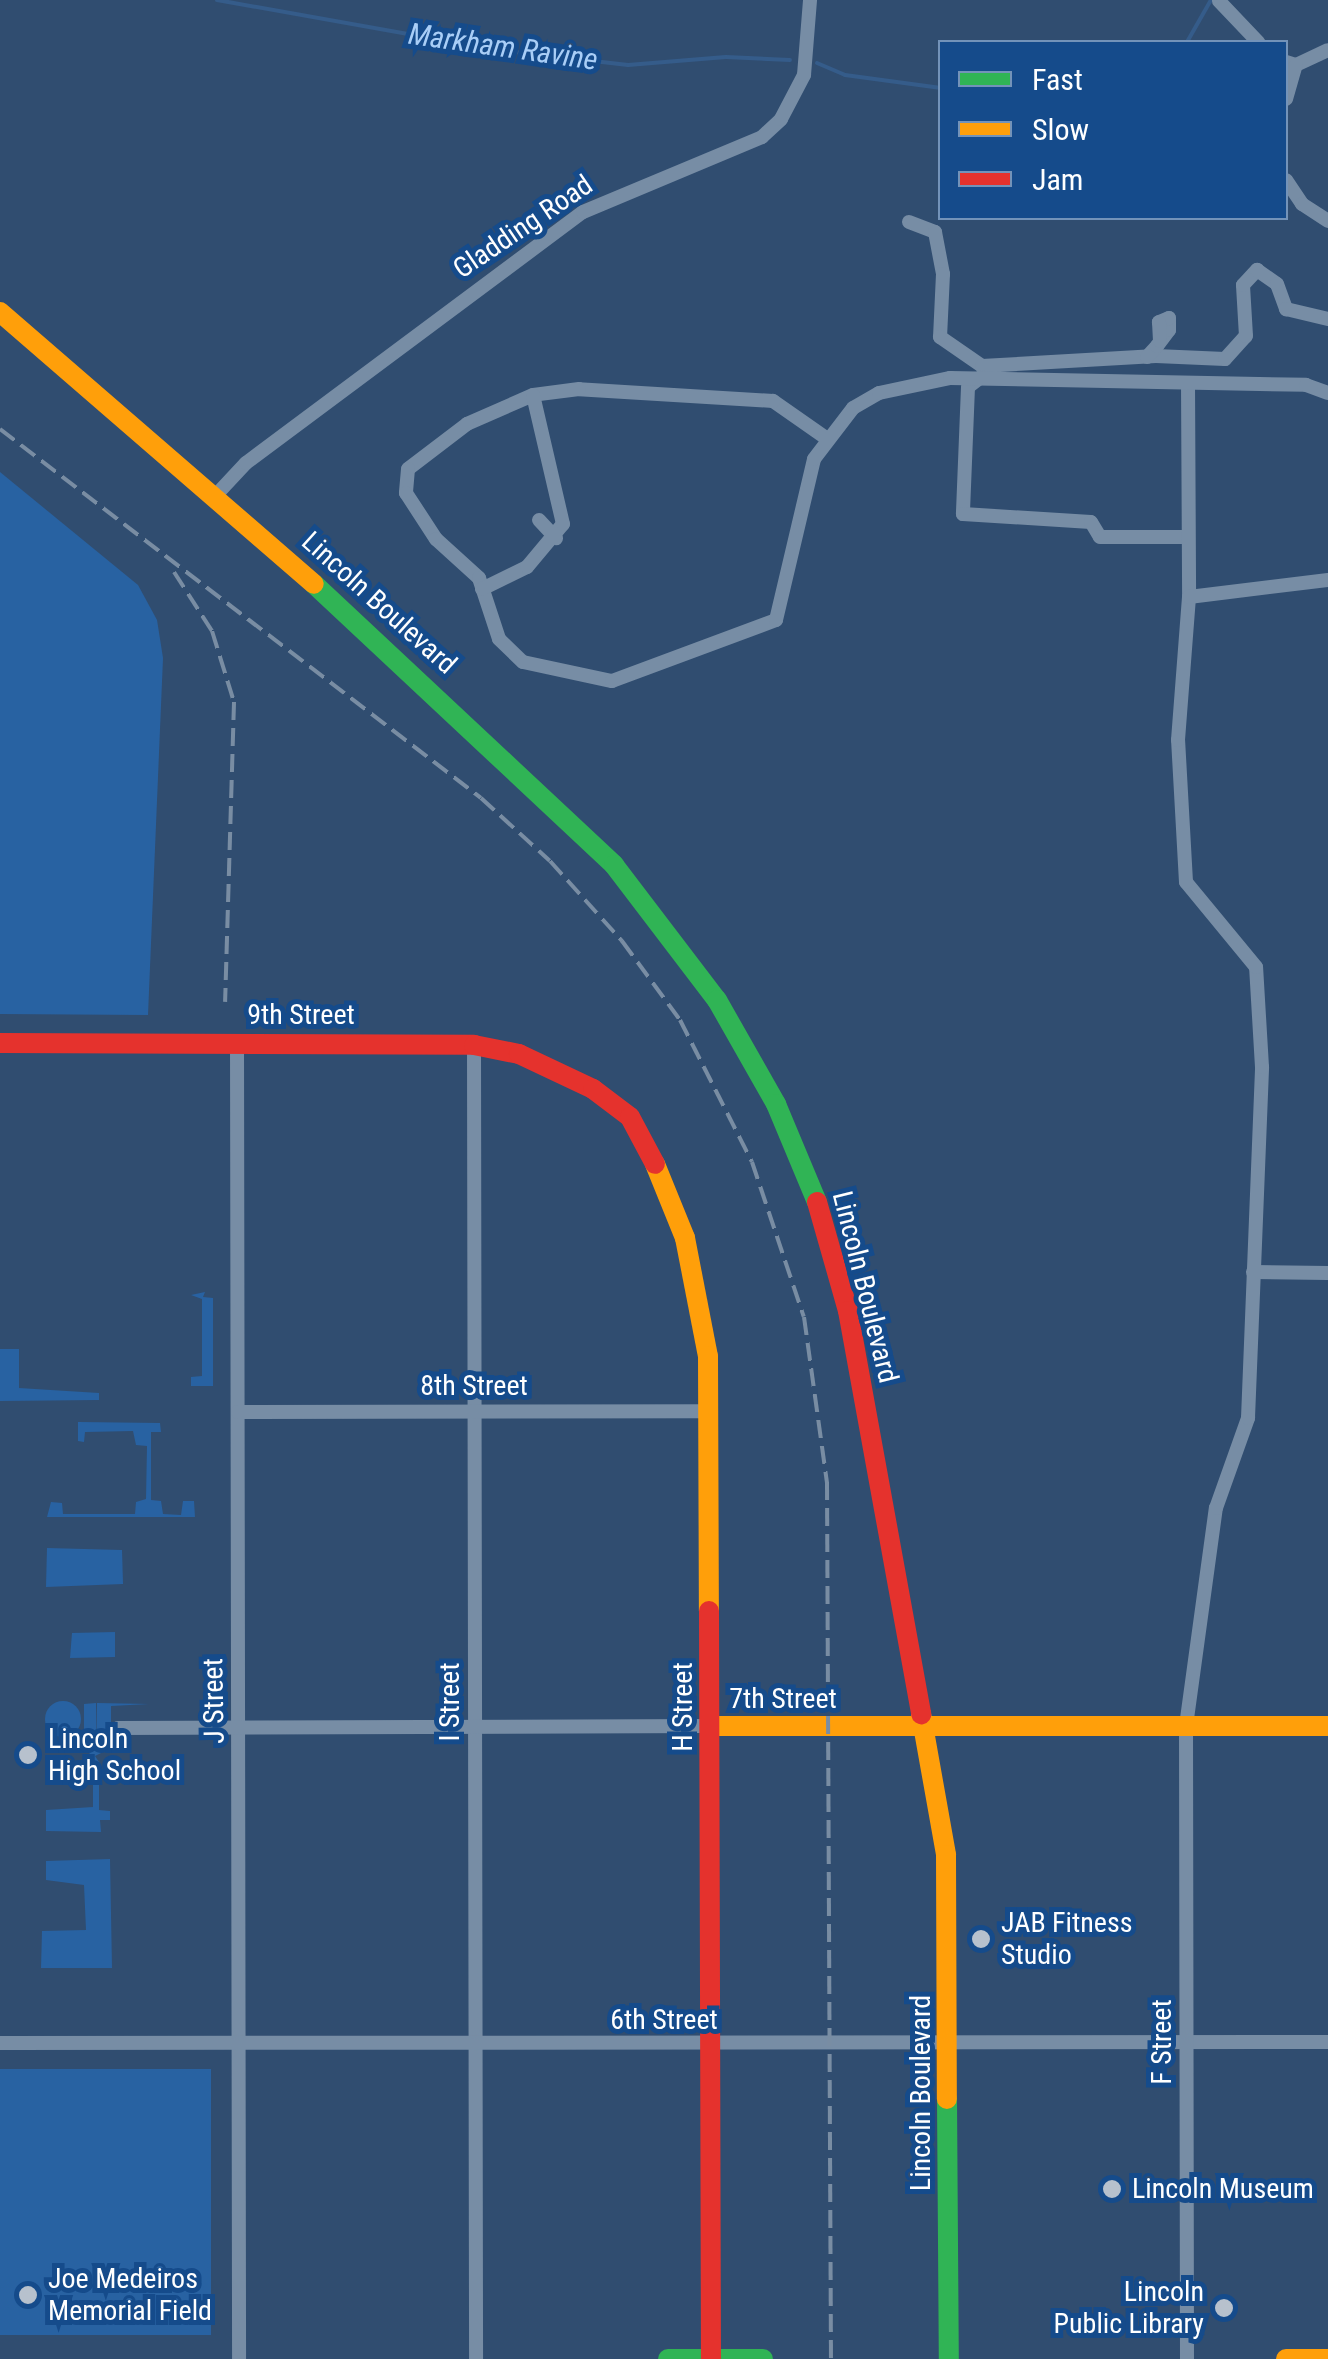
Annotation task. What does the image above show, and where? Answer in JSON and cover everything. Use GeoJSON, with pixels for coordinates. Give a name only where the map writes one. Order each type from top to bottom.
{"type":"FeatureCollection","features":[{"type":"Feature","properties":{"kind":"street","name":"Gladding Road"},"geometry":{"type":"LineString","coordinates":[[216,494],[246,463],[582,212],[762,136],[781,119],[804,76],[810,0]]}},
{"type":"Feature","properties":{"kind":"street"},"geometry":{"type":"LineString","coordinates":[[1219,1],[1256,40]]}},
{"type":"Feature","properties":{"kind":"street"},"geometry":{"type":"LineString","coordinates":[[1291,64],[1328,50]]}},
{"type":"Feature","properties":{"kind":"street"},"geometry":{"type":"LineString","coordinates":[[1288,183],[1302,204],[1328,222]]}},
{"type":"Feature","properties":{"kind":"street"},"geometry":{"type":"LineString","coordinates":[[909,222],[934,232],[942,274],[940,337],[981,372],[1306,385],[1328,393]]}},
{"type":"Feature","properties":{"kind":"street"},"geometry":{"type":"LineString","coordinates":[[826,438],[773,401],[657,390],[533,396],[467,424],[408,469],[406,492],[415,514],[482,589],[499,638],[523,662],[612,681],[776,620],[800,498],[826,438],[853,408],[879,393],[981,372],[1147,357],[1216,361],[1233,354],[1248,328],[1244,284],[1256,270],[1273,278],[1286,309],[1328,318]]}},
{"type":"Feature","properties":{"kind":"street","name":"Lincoln Boulevard"},"geometry":{"type":"LineString","coordinates":[[0,312],[216,494],[614,865],[681,947],[750,1056],[798,1155],[834,1258],[946,1854],[949,2359]]}},
{"type":"Feature","properties":{"kind":"street"},"geometry":{"type":"LineString","coordinates":[[1147,357],[1160,341]]}},
{"type":"Feature","properties":{"kind":"street"},"geometry":{"type":"LineString","coordinates":[[981,372],[968,387],[963,514],[1090,522],[1100,537],[1188,537]]}},
{"type":"Feature","properties":{"kind":"street","name":"F Street"},"geometry":{"type":"LineString","coordinates":[[1187,2359],[1186,1726],[1216,1508],[1248,1418],[1262,1067],[1256,967],[1186,882],[1178,740],[1189,596],[1188,383]]}},
{"type":"Feature","properties":{"kind":"street"},"geometry":{"type":"LineString","coordinates":[[482,589],[527,567],[556,538],[564,524],[533,396]]}},
{"type":"Feature","properties":{"kind":"street"},"geometry":{"type":"LineString","coordinates":[[539,520],[556,538]]}},
{"type":"Feature","properties":{"kind":"street"},"geometry":{"type":"LineString","coordinates":[[1189,596],[1328,580]]}},
{"type":"Feature","properties":{"kind":"street","name":"J Street"},"geometry":{"type":"LineString","coordinates":[[237,1042],[239,2359]]}},
{"type":"Feature","properties":{"kind":"street","name":"9th Street"},"geometry":{"type":"LineString","coordinates":[[0,1044],[474,1045],[519,1054],[594,1089]]}},
{"type":"Feature","properties":{"kind":"street","name":"I Street"},"geometry":{"type":"LineString","coordinates":[[474,1045],[476,2359]]}},
{"type":"Feature","properties":{"kind":"street","name":"H Street"},"geometry":{"type":"LineString","coordinates":[[594,1089],[630,1117],[646,1142],[686,1238],[706,1322],[710,1411],[711,2359]]}},
{"type":"Feature","properties":{"kind":"street"},"geometry":{"type":"LineString","coordinates":[[1253,1272],[1328,1274]]}},
{"type":"Feature","properties":{"kind":"street","name":"8th Street"},"geometry":{"type":"LineString","coordinates":[[238,1412],[710,1411]]}},
{"type":"Feature","properties":{"kind":"street","name":"7th Street"},"geometry":{"type":"LineString","coordinates":[[118,1728],[1328,1726]]}},
{"type":"Feature","properties":{"kind":"street","name":"6th Street"},"geometry":{"type":"LineString","coordinates":[[0,2043],[1328,2042]]}},
{"type":"Feature","properties":{"kind":"street"},"geometry":{"type":"LineString","coordinates":[[668,2359],[763,2359]]}},
{"type":"Feature","properties":{"kind":"street"},"geometry":{"type":"LineString","coordinates":[[1286,2359],[1328,2359]]}},
{"type":"Feature","properties":{"kind":"shaded area"},"geometry":{"type":"Polygon","coordinates":[[[0,472],[138,585],[157,620],[163,658],[148,1015],[0,1014],[0,472]]]}},
{"type":"Feature","properties":{"kind":"shaded area"},"geometry":{"type":"Polygon","coordinates":[[[205,1292],[203,1297],[213,1298],[213,1386],[191,1386],[191,1377],[202,1376],[202,1299],[191,1295],[205,1292]]]}},
{"type":"Feature","properties":{"kind":"shaded area"},"geometry":{"type":"Polygon","coordinates":[[[0,1349],[19,1349],[19,1388],[99,1393],[99,1400],[0,1401],[0,1349]]]}},
{"type":"Feature","properties":{"kind":"shaded area"},"geometry":{"type":"Polygon","coordinates":[[[78,1422],[160,1423],[161,1432],[151,1432],[151,1500],[161,1501],[163,1514],[181,1515],[183,1501],[194,1501],[195,1517],[47,1517],[51,1502],[62,1503],[63,1514],[135,1514],[136,1502],[146,1499],[147,1446],[136,1445],[133,1431],[85,1432],[84,1442],[78,1441],[78,1422]]]}},
{"type":"Feature","properties":{"kind":"shaded area"},"geometry":{"type":"Polygon","coordinates":[[[47,1548],[122,1550],[123,1584],[46,1587],[47,1548]]]}},
{"type":"Feature","properties":{"kind":"shaded area"},"geometry":{"type":"Polygon","coordinates":[[[115,1632],[115,1657],[70,1658],[72,1633],[115,1632]]]}},
{"type":"Feature","properties":{"kind":"shaded area"},"geometry":{"type":"Polygon","coordinates":[[[63,1701],[76,1706],[81,1719],[76,1732],[63,1737],[50,1732],[45,1719],[50,1706],[63,1701]]]}},
{"type":"Feature","properties":{"kind":"shaded area"},"geometry":{"type":"Polygon","coordinates":[[[96,1703],[97,1752],[97,1703],[149,1704],[111,1706],[111,1748],[95,1756],[99,1762],[99,1810],[110,1811],[110,1820],[100,1820],[101,1832],[46,1831],[46,1810],[93,1807],[93,1776],[46,1776],[46,1765],[97,1770],[84,1741],[84,1704],[96,1703]]]}},
{"type":"Feature","properties":{"kind":"shaded area"},"geometry":{"type":"Polygon","coordinates":[[[110,1859],[112,1968],[41,1968],[42,1931],[86,1930],[84,1885],[46,1880],[46,1861],[110,1859]]]}},
{"type":"Feature","properties":{"kind":"shaded area"},"geometry":{"type":"Polygon","coordinates":[[[0,2069],[211,2069],[211,2335],[0,2335],[0,2069]]]}},
{"type":"Feature","properties":{"kind":"waterway","name":"Markham Ravine"},"geometry":{"type":"LineString","coordinates":[[217,0],[498,50],[628,65],[726,57],[790,60]]}},
{"type":"Feature","properties":{"kind":"waterway","name":"Markham Ravine"},"geometry":{"type":"LineString","coordinates":[[1188,40],[1211,0]]}},
{"type":"Feature","properties":{"kind":"waterway","name":"Markham Ravine"},"geometry":{"type":"LineString","coordinates":[[817,63],[845,75],[938,88]]}},
{"type":"Feature","properties":{"kind":"railway"},"geometry":{"type":"LineString","coordinates":[[0,429],[481,798],[550,861],[622,941],[680,1020],[752,1162],[804,1317],[827,1482],[831,2359]]}},
{"type":"Feature","properties":{"kind":"railway"},"geometry":{"type":"LineString","coordinates":[[174,572],[212,631],[234,702],[225,1002]]}},
{"type":"Feature","properties":{"kind":"traffic: fast"},"geometry":{"type":"LineString","coordinates":[[314,584],[614,865],[717,1000],[776,1104],[817,1202]]}},
{"type":"Feature","properties":{"kind":"traffic: fast"},"geometry":{"type":"LineString","coordinates":[[947,2099],[949,2359]]}},
{"type":"Feature","properties":{"kind":"traffic: fast"},"geometry":{"type":"LineString","coordinates":[[668,2359],[763,2359]]}},
{"type":"Feature","properties":{"kind":"traffic: slow"},"geometry":{"type":"LineString","coordinates":[[0,312],[314,584]]}},
{"type":"Feature","properties":{"kind":"traffic: slow"},"geometry":{"type":"LineString","coordinates":[[655,1164],[685,1238],[708,1356],[709,1611]]}},
{"type":"Feature","properties":{"kind":"traffic: slow"},"geometry":{"type":"LineString","coordinates":[[921,1714],[946,1855],[947,2099]]}},
{"type":"Feature","properties":{"kind":"traffic: slow"},"geometry":{"type":"LineString","coordinates":[[711,1726],[1328,1726]]}},
{"type":"Feature","properties":{"kind":"traffic: slow"},"geometry":{"type":"LineString","coordinates":[[1286,2359],[1328,2359]]}},
{"type":"Feature","properties":{"kind":"traffic: jam"},"geometry":{"type":"LineString","coordinates":[[0,1043],[474,1045],[519,1054],[593,1089],[630,1117],[655,1164]]}},
{"type":"Feature","properties":{"kind":"traffic: jam"},"geometry":{"type":"LineString","coordinates":[[817,1202],[848,1311],[921,1714]]}},
{"type":"Feature","properties":{"kind":"traffic: jam"},"geometry":{"type":"LineString","coordinates":[[709,1611],[711,2359]]}},
{"type":"Feature","properties":{"kind":"place","name":"Lincoln High School"},"geometry":{"type":"Point","coordinates":[28,1755]}},
{"type":"Feature","properties":{"kind":"place","name":"JAB Fitness Studio"},"geometry":{"type":"Point","coordinates":[981,1939]}},
{"type":"Feature","properties":{"kind":"place","name":"Lincoln Museum"},"geometry":{"type":"Point","coordinates":[1112,2189]}},
{"type":"Feature","properties":{"kind":"place","name":"Joe Medeiros Memorial Field"},"geometry":{"type":"Point","coordinates":[28,2295]}},
{"type":"Feature","properties":{"kind":"place","name":"Lincoln Public Library"},"geometry":{"type":"Point","coordinates":[1224,2308]}}]}
